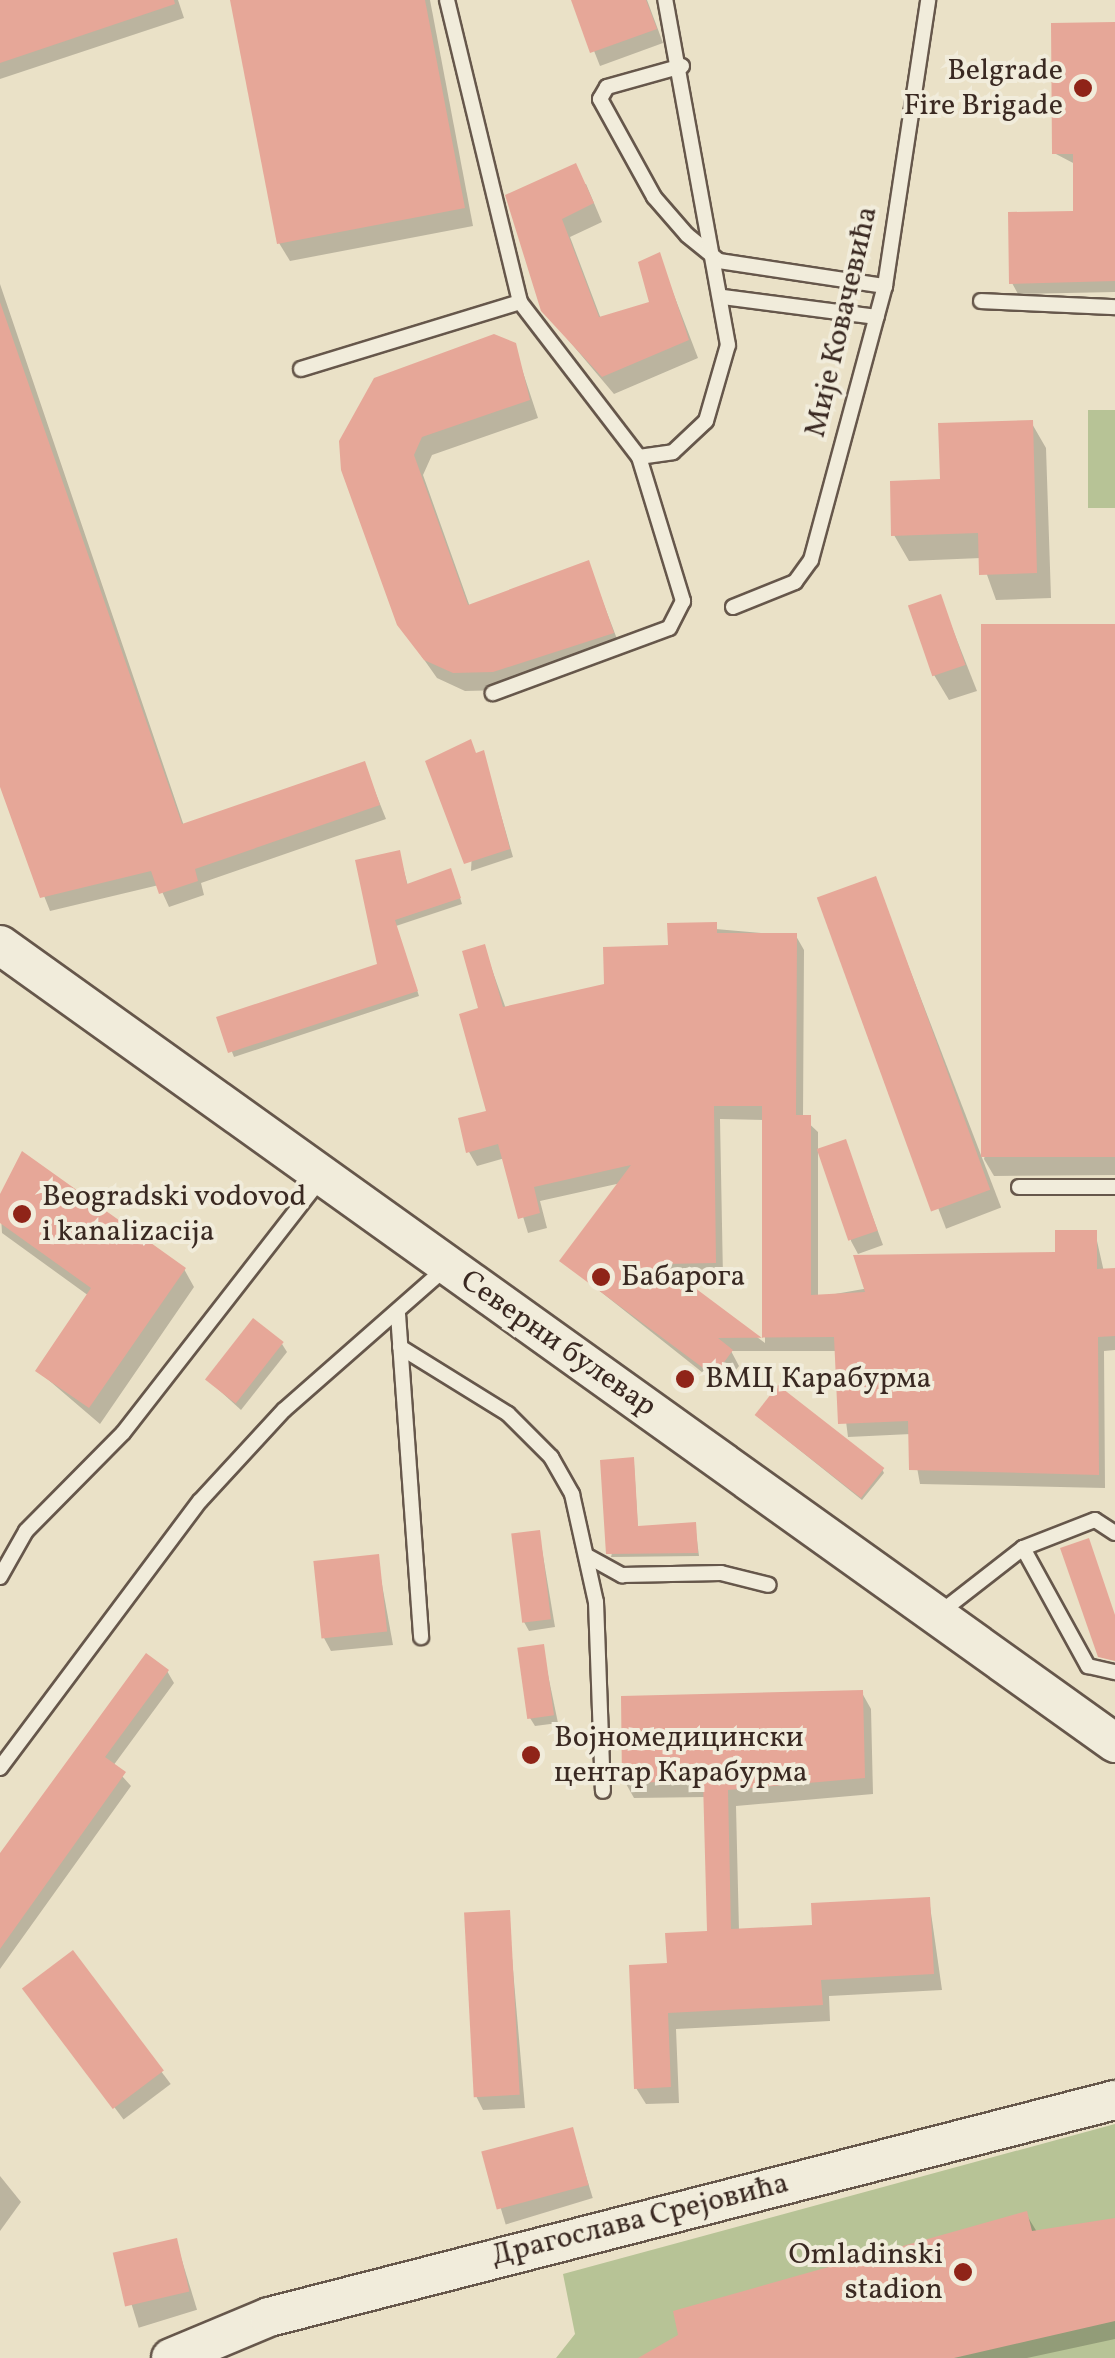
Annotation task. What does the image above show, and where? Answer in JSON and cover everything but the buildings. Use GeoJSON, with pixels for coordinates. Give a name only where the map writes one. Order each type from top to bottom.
{"type":"FeatureCollection","features":[{"type":"Feature","properties":{"kind":"street","name":"Северни булевар"},"geometry":{"type":"LineString","coordinates":[[0,945],[1115,1743]]}},
{"type":"Feature","properties":{"kind":"street","name":"Драгослава Срејовића"},"geometry":{"type":"LineString","coordinates":[[171,2358],[287,2312],[1115,2100]]}},
{"type":"Feature","properties":{"kind":"lane"},"geometry":{"type":"LineString","coordinates":[[447,0],[520,302],[638,457],[684,602],[680,616],[493,693]]}},
{"type":"Feature","properties":{"kind":"lane"},"geometry":{"type":"LineString","coordinates":[[638,457],[673,452],[706,421],[728,346],[718,261],[666,0]]}},
{"type":"Feature","properties":{"kind":"lane","name":"Мије Ковачевића"},"geometry":{"type":"LineString","coordinates":[[733,607],[808,569],[885,286],[928,0]]}},
{"type":"Feature","properties":{"kind":"lane"},"geometry":{"type":"LineString","coordinates":[[682,66],[607,87],[600,99],[654,197],[718,261],[885,286]]}},
{"type":"Feature","properties":{"kind":"lane"},"geometry":{"type":"LineString","coordinates":[[723,296],[877,318]]}},
{"type":"Feature","properties":{"kind":"lane"},"geometry":{"type":"LineString","coordinates":[[981,300],[1115,306]]}},
{"type":"Feature","properties":{"kind":"lane"},"geometry":{"type":"LineString","coordinates":[[301,369],[520,302]]}},
{"type":"Feature","properties":{"kind":"lane"},"geometry":{"type":"LineString","coordinates":[[0,1577],[26,1532],[123,1433],[322,1176]]}},
{"type":"Feature","properties":{"kind":"lane"},"geometry":{"type":"LineString","coordinates":[[1020,1188],[1115,1188]]}},
{"type":"Feature","properties":{"kind":"lane"},"geometry":{"type":"LineString","coordinates":[[0,1768],[200,1501],[284,1410],[398,1314],[448,1266]]}},
{"type":"Feature","properties":{"kind":"lane"},"geometry":{"type":"LineString","coordinates":[[398,1314],[422,1637]]}},
{"type":"Feature","properties":{"kind":"lane"},"geometry":{"type":"LineString","coordinates":[[400,1347],[486,1399],[544,1448],[572,1494],[589,1556],[602,1791]]}},
{"type":"Feature","properties":{"kind":"lane"},"geometry":{"type":"LineString","coordinates":[[936,1616],[1023,1548],[1095,1520],[1115,1533]]}},
{"type":"Feature","properties":{"kind":"lane"},"geometry":{"type":"LineString","coordinates":[[1023,1548],[1088,1666],[1115,1672]]}},
{"type":"Feature","properties":{"kind":"lane"},"geometry":{"type":"LineString","coordinates":[[589,1556],[622,1575],[721,1573],[769,1585]]}},
{"type":"Feature","properties":{"kind":"green space"},"geometry":{"type":"Polygon","coordinates":[[[1088,410],[1115,410],[1115,508],[1088,508],[1088,410]]]}},
{"type":"Feature","properties":{"kind":"green space"},"geometry":{"type":"Polygon","coordinates":[[[1115,2124],[1115,2358],[556,2358],[575,2334],[563,2274],[1115,2124]]]}},
{"type":"Feature","properties":{"kind":"place","name":"Belgrade Fire Brigade"},"geometry":{"type":"Point","coordinates":[1083,88]}},
{"type":"Feature","properties":{"kind":"place","name":"Beogradski vodovod i kanalizacija"},"geometry":{"type":"Point","coordinates":[22,1214]}},
{"type":"Feature","properties":{"kind":"place","name":"Бабарога"},"geometry":{"type":"Point","coordinates":[601,1277]}},
{"type":"Feature","properties":{"kind":"place","name":"ВМЦ Карабурма"},"geometry":{"type":"Point","coordinates":[685,1379]}},
{"type":"Feature","properties":{"kind":"place","name":"Војномедицински центар Карабурма"},"geometry":{"type":"Point","coordinates":[531,1755]}},
{"type":"Feature","properties":{"kind":"place","name":"Omladinski stadion"},"geometry":{"type":"Point","coordinates":[963,2272]}}]}
